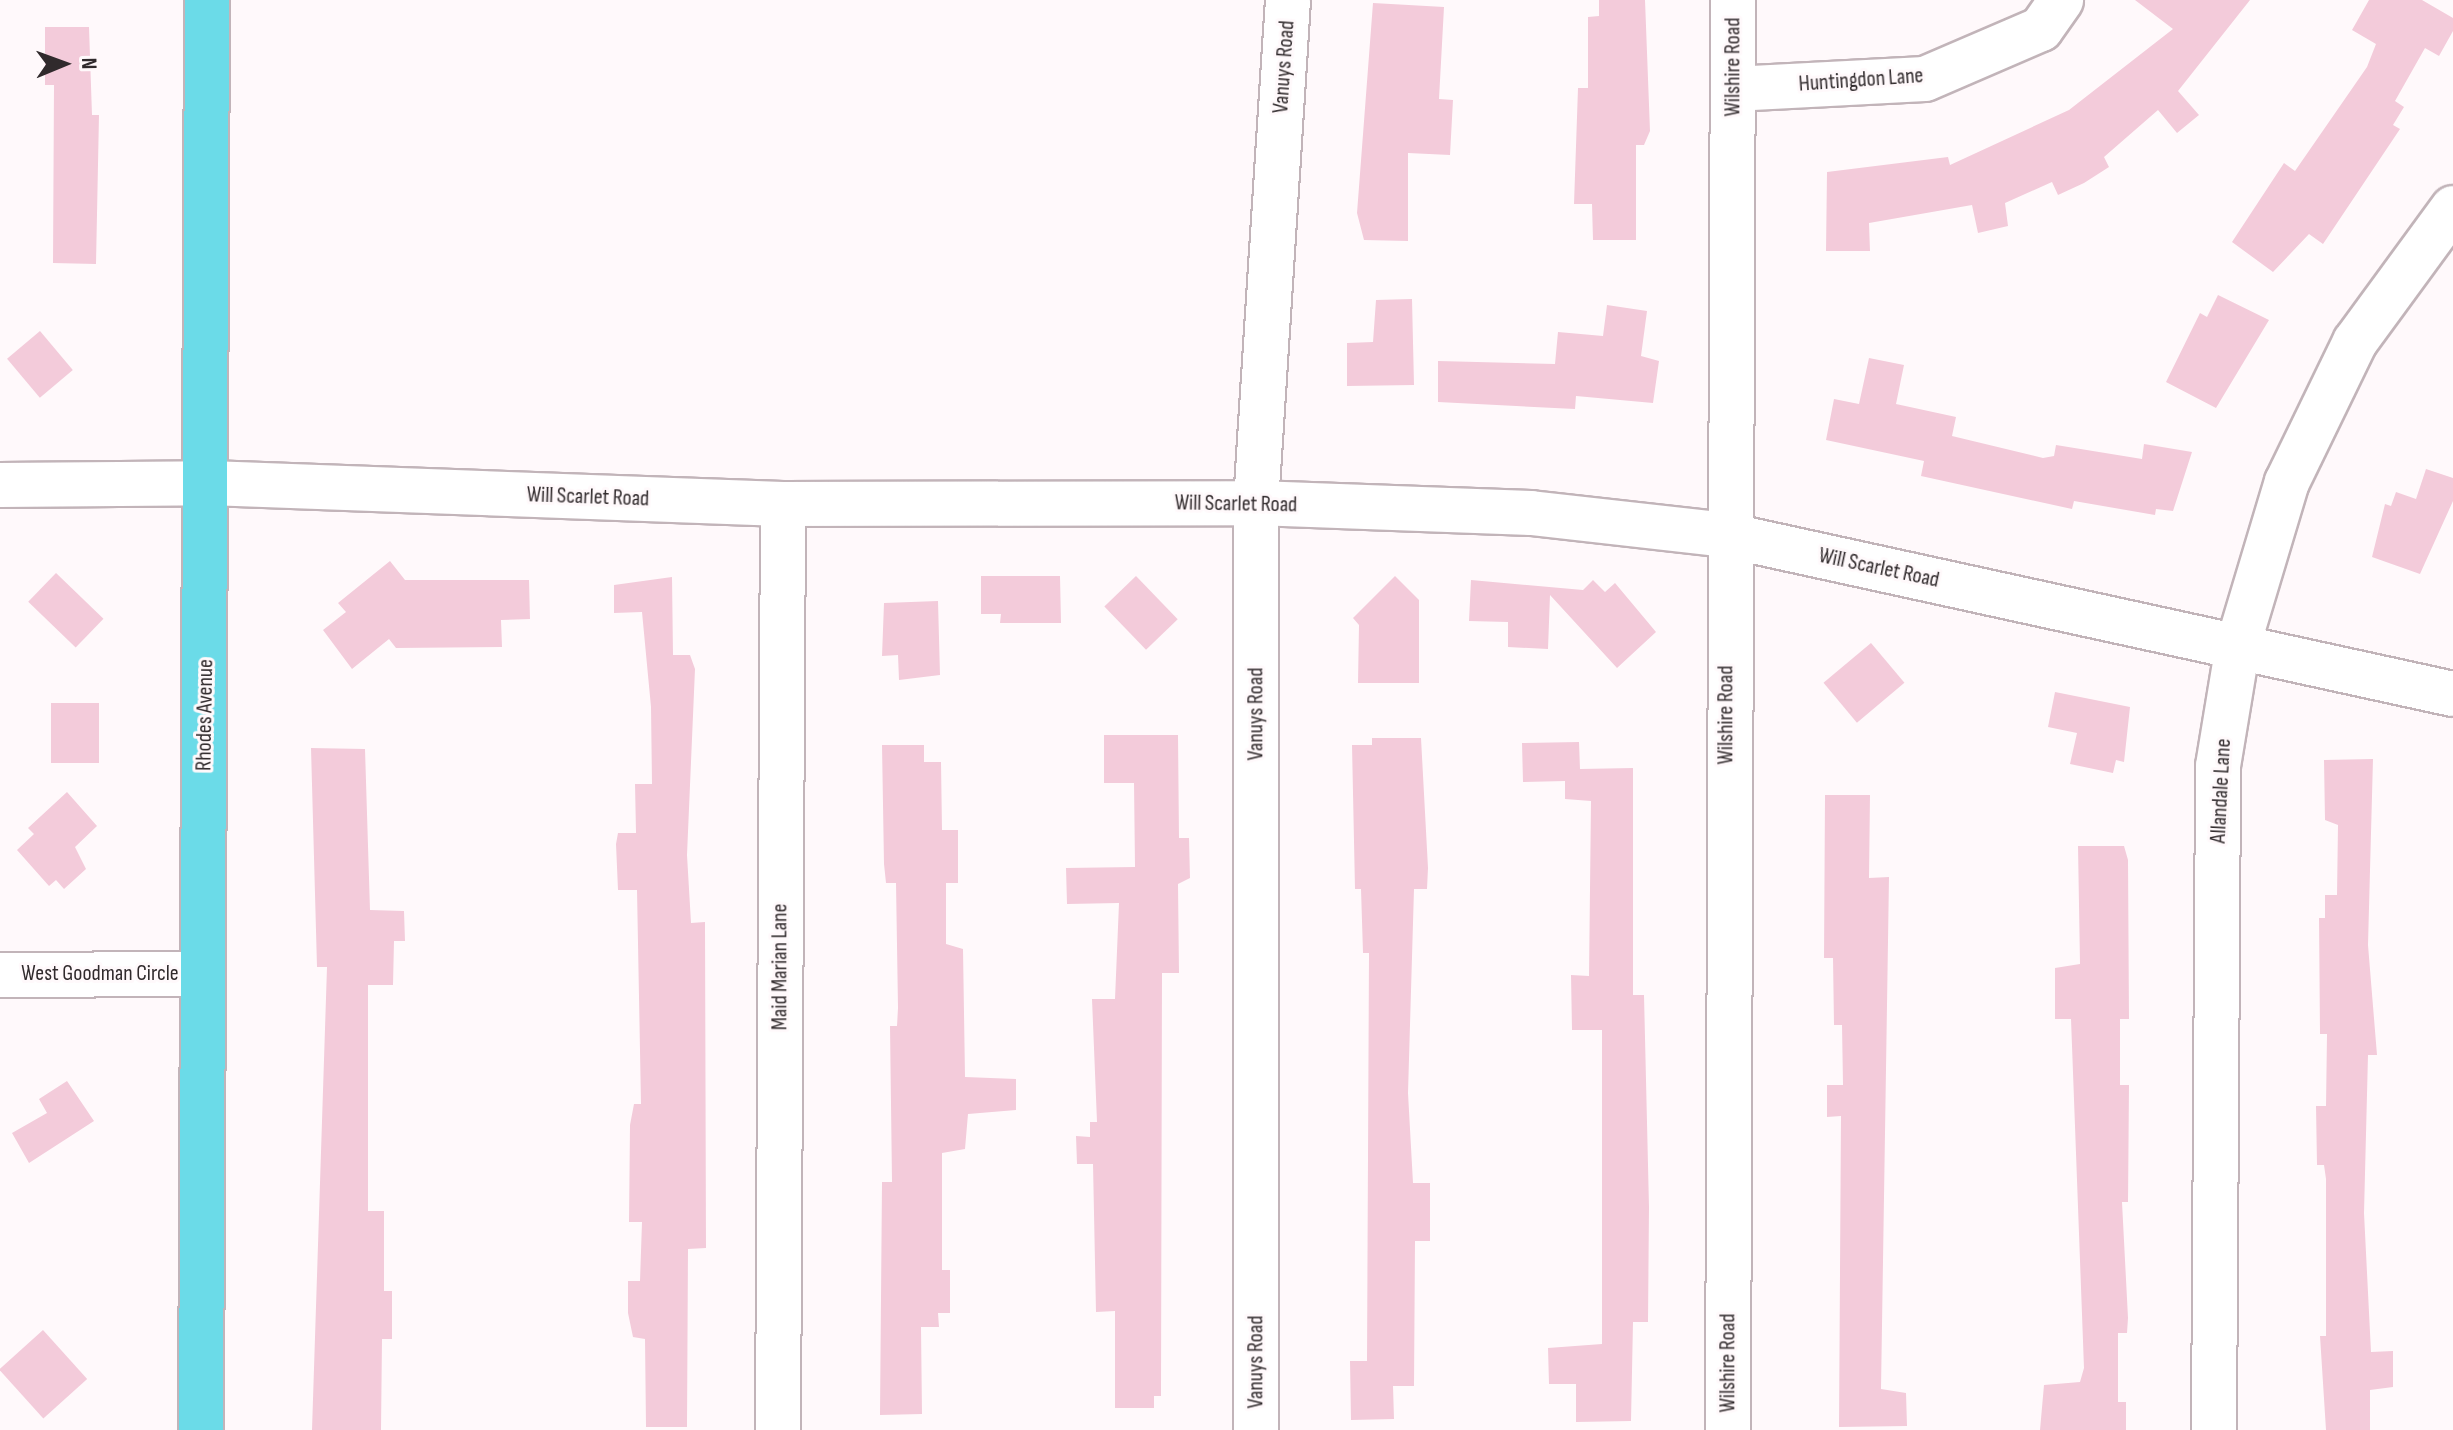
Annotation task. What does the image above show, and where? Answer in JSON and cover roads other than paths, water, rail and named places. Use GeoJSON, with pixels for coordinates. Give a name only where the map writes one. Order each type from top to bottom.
{"type":"FeatureCollection","features":[{"type":"Feature","properties":{"kind":"main road","name":"Rhodes Avenue"},"geometry":{"type":"LineString","coordinates":[[201,1430],[200,974],[209,483],[207,0]]}},
{"type":"Feature","properties":{"kind":"street","name":"Vanuys Road"},"geometry":{"type":"LineString","coordinates":[[1256,1430],[1256,503],[1288,0]]}},
{"type":"Feature","properties":{"kind":"street","name":"Wilshire Road"},"geometry":{"type":"LineString","coordinates":[[1728,1430],[1726,535],[1733,0]]}},
{"type":"Feature","properties":{"kind":"street","name":"Huntingdon Lane"},"geometry":{"type":"LineString","coordinates":[[1733,89],[1925,79],[2041,29],[2061,0]]}},
{"type":"Feature","properties":{"kind":"street","name":"Allandale Lane"},"geometry":{"type":"LineString","coordinates":[[2214,1430],[2218,766],[2238,645],[2287,482],[2355,342],[2453,208]]}},
{"type":"Feature","properties":{"kind":"street","name":"Will Scarlet Road"},"geometry":{"type":"LineString","coordinates":[[0,485],[209,483],[783,504],[1256,503],[1531,513],[1726,535],[2453,694]]}},
{"type":"Feature","properties":{"kind":"street","name":"Maid Marian Lane"},"geometry":{"type":"LineString","coordinates":[[778,1430],[783,504]]}},
{"type":"Feature","properties":{"kind":"street","name":"West Goodman Circle"},"geometry":{"type":"LineString","coordinates":[[0,975],[200,974]]}}]}
